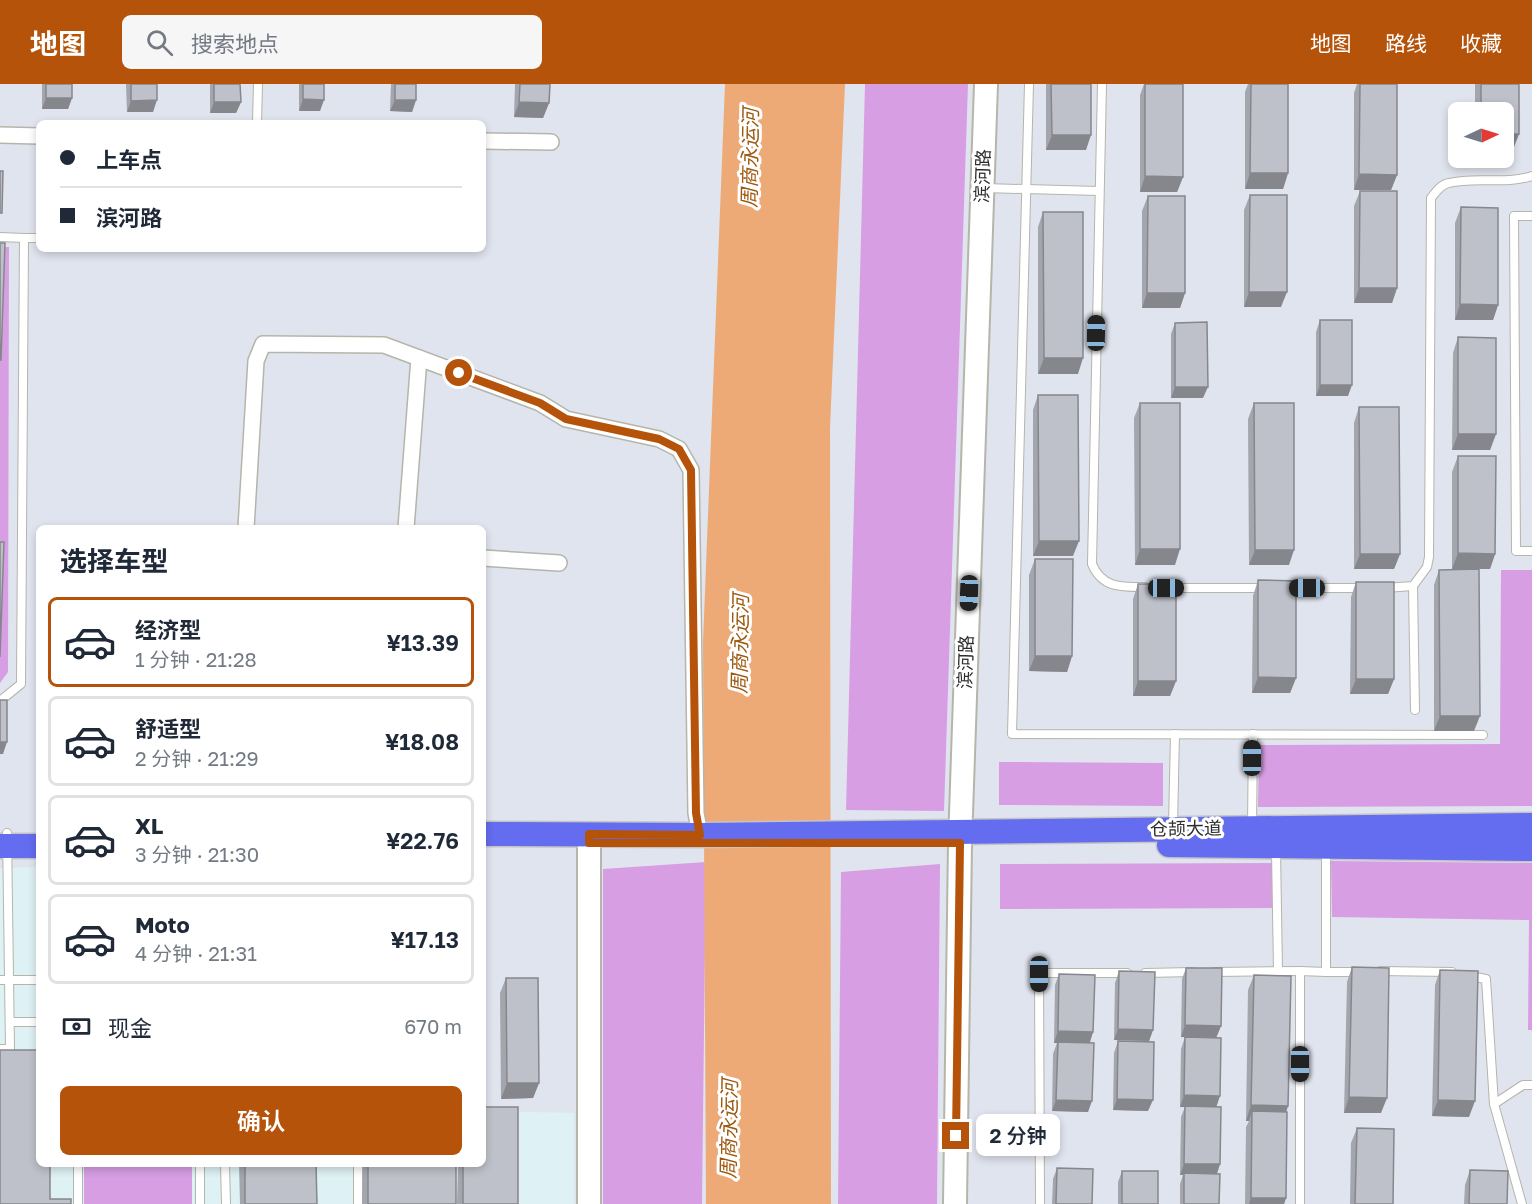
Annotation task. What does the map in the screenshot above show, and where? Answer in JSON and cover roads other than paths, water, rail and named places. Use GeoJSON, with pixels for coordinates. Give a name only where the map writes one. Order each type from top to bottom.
{"type":"FeatureCollection","features":[{"type":"Feature","properties":{"kind":"main road","name":"仓颉大道"},"geometry":{"type":"LineString","coordinates":[[700,839],[1326,837],[1532,825]]}},
{"type":"Feature","properties":{"kind":"main road"},"geometry":{"type":"LineString","coordinates":[[4,839],[36,834]]}},
{"type":"Feature","properties":{"kind":"main road"},"geometry":{"type":"LineString","coordinates":[[486,834],[589,839],[700,839]]}},
{"type":"Feature","properties":{"kind":"main road","name":"仓颉大道"},"geometry":{"type":"LineString","coordinates":[[1326,837],[1532,849]]}},
{"type":"Feature","properties":{"kind":"main road"},"geometry":{"type":"LineString","coordinates":[[4,839],[36,845]]}},
{"type":"Feature","properties":{"kind":"main road"},"geometry":{"type":"LineString","coordinates":[[486,844],[589,839]]}},
{"type":"Feature","properties":{"kind":"street","name":"滨河路"},"geometry":{"type":"LineString","coordinates":[[955,1204],[960,838],[986,84]]}},
{"type":"Feature","properties":{"kind":"street"},"geometry":{"type":"LineString","coordinates":[[0,135],[36,136]]}},
{"type":"Feature","properties":{"kind":"street"},"geometry":{"type":"LineString","coordinates":[[486,141],[552,142]]}},
{"type":"Feature","properties":{"kind":"street"},"geometry":{"type":"LineString","coordinates":[[246,525],[256,361],[263,344],[384,345],[540,403],[566,419],[659,439],[679,449],[691,470],[696,813],[700,839]]}},
{"type":"Feature","properties":{"kind":"street"},"geometry":{"type":"LineString","coordinates":[[406,525],[419,358]]}},
{"type":"Feature","properties":{"kind":"street"},"geometry":{"type":"LineString","coordinates":[[486,558],[558,563]]}},
{"type":"Feature","properties":{"kind":"street"},"geometry":{"type":"LineString","coordinates":[[589,839],[589,1204]]}},
{"type":"Feature","properties":{"kind":"lane"},"geometry":{"type":"LineString","coordinates":[[257,120],[258,84]]}},
{"type":"Feature","properties":{"kind":"lane"},"geometry":{"type":"LineString","coordinates":[[1029,84],[1012,734],[1483,735]]}},
{"type":"Feature","properties":{"kind":"lane"},"geometry":{"type":"LineString","coordinates":[[1102,84],[1091,546],[1092,564],[1097,576],[1118,587],[1401,588],[1413,586]]}},
{"type":"Feature","properties":{"kind":"lane"},"geometry":{"type":"LineString","coordinates":[[1415,710],[1413,586],[1427,567],[1429,557],[1431,198],[1438,189],[1449,183],[1517,181],[1532,177]]}},
{"type":"Feature","properties":{"kind":"lane"},"geometry":{"type":"LineString","coordinates":[[983,188],[1099,190]]}},
{"type":"Feature","properties":{"kind":"lane"},"geometry":{"type":"LineString","coordinates":[[1532,216],[1514,216],[1516,551],[1532,551]]}},
{"type":"Feature","properties":{"kind":"lane"},"geometry":{"type":"LineString","coordinates":[[0,237],[36,238]]}},
{"type":"Feature","properties":{"kind":"lane"},"geometry":{"type":"LineString","coordinates":[[0,701],[21,684],[24,238]]}},
{"type":"Feature","properties":{"kind":"lane"},"geometry":{"type":"LineString","coordinates":[[1173,837],[1175,734]]}},
{"type":"Feature","properties":{"kind":"lane"},"geometry":{"type":"LineString","coordinates":[[1253,734],[1278,971]]}},
{"type":"Feature","properties":{"kind":"lane"},"geometry":{"type":"LineString","coordinates":[[1326,837],[1326,972]]}},
{"type":"Feature","properties":{"kind":"lane"},"geometry":{"type":"LineString","coordinates":[[0,1048],[10,1048],[10,980],[4,839]]}},
{"type":"Feature","properties":{"kind":"lane"},"geometry":{"type":"LineString","coordinates":[[1040,1204],[1039,974],[1442,970],[1486,979],[1494,1104],[1522,1204]]}},
{"type":"Feature","properties":{"kind":"lane"},"geometry":{"type":"LineString","coordinates":[[1300,971],[1300,1204]]}},
{"type":"Feature","properties":{"kind":"lane"},"geometry":{"type":"LineString","coordinates":[[0,980],[36,980]]}},
{"type":"Feature","properties":{"kind":"lane"},"geometry":{"type":"LineString","coordinates":[[10,1022],[36,1022]]}},
{"type":"Feature","properties":{"kind":"lane"},"geometry":{"type":"LineString","coordinates":[[1494,1104],[1523,1085],[1532,1085]]}},
{"type":"Feature","properties":{"kind":"lane"},"geometry":{"type":"LineString","coordinates":[[78,1167],[78,1204]]}},
{"type":"Feature","properties":{"kind":"lane"},"geometry":{"type":"LineString","coordinates":[[200,1167],[200,1204]]}},
{"type":"Feature","properties":{"kind":"lane"},"geometry":{"type":"LineString","coordinates":[[225,1167],[226,1204]]}},
{"type":"Feature","properties":{"kind":"lane"},"geometry":{"type":"LineString","coordinates":[[358,1167],[358,1204]]}},
{"type":"Feature","properties":{"kind":"water","name":"周商永运河"},"geometry":{"type":"Polygon","coordinates":[[[725,84],[845,84],[830,428],[831,1204],[706,1204],[703,642],[725,84]]]}}]}
